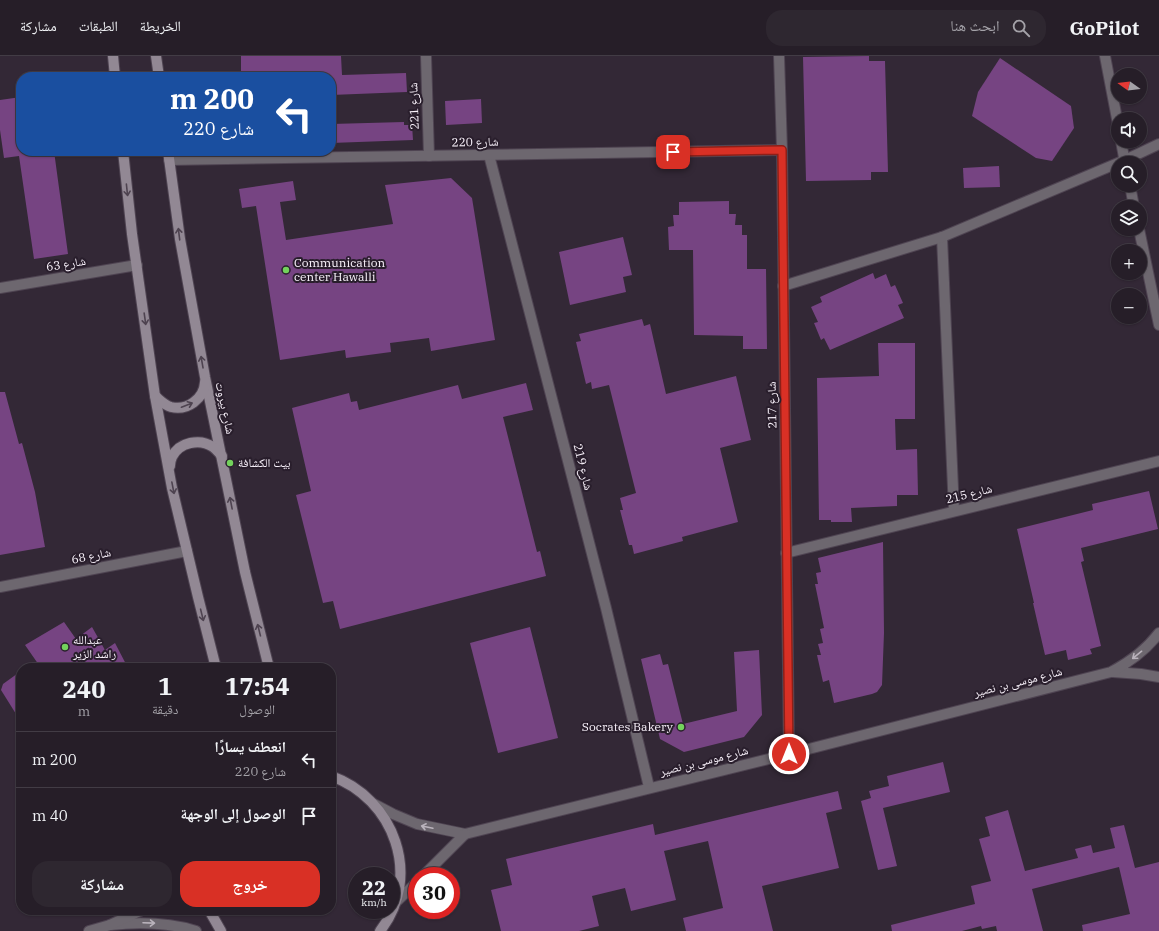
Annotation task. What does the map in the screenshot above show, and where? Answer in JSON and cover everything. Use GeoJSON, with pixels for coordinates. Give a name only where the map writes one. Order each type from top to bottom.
{"type":"FeatureCollection","features":[{"type":"Feature","properties":{"kind":"main road"},"geometry":{"type":"LineString","coordinates":[[113,56],[115,72]]}},
{"type":"Feature","properties":{"kind":"main road"},"geometry":{"type":"LineString","coordinates":[[156,56],[158,72]]}},
{"type":"Feature","properties":{"kind":"main road"},"geometry":{"type":"LineString","coordinates":[[124,156],[137,265],[156,396],[172,488],[215,663]]}},
{"type":"Feature","properties":{"kind":"main road","name":"شارع بيروت"},"geometry":{"type":"LineString","coordinates":[[169,156],[180,239],[205,377],[245,572],[268,663]]}},
{"type":"Feature","properties":{"kind":"main road"},"geometry":{"type":"LineString","coordinates":[[156,396],[170,407],[178,408],[187,406],[195,402],[201,395],[205,377]]}},
{"type":"Feature","properties":{"kind":"main road"},"geometry":{"type":"LineString","coordinates":[[169,468],[172,456],[180,447],[191,442],[203,442],[214,447],[222,456]]}},
{"type":"Feature","properties":{"kind":"main road"},"geometry":{"type":"LineString","coordinates":[[336,778],[348,783],[362,792],[385,818],[393,834],[398,851],[400,867]]}},
{"type":"Feature","properties":{"kind":"main road"},"geometry":{"type":"LineString","coordinates":[[212,915],[221,931]]}},
{"type":"Feature","properties":{"kind":"main road"},"geometry":{"type":"LineString","coordinates":[[380,931],[387,919]]}},
{"type":"Feature","properties":{"kind":"street","name":"شارع 221"},"geometry":{"type":"LineString","coordinates":[[426,56],[429,156]]}},
{"type":"Feature","properties":{"kind":"street","name":"شارع 217"},"geometry":{"type":"LineString","coordinates":[[779,56],[782,150],[789,754]]}},
{"type":"Feature","properties":{"kind":"street"},"geometry":{"type":"LineString","coordinates":[[1106,56],[1116,112]]}},
{"type":"Feature","properties":{"kind":"street"},"geometry":{"type":"LineString","coordinates":[[1135,156],[1159,144]]}},
{"type":"Feature","properties":{"kind":"street","name":"شارع 220"},"geometry":{"type":"LineString","coordinates":[[169,156],[429,156],[782,150]]}},
{"type":"Feature","properties":{"kind":"street","name":"شارع 219"},"geometry":{"type":"LineString","coordinates":[[489,155],[606,608],[649,787]]}},
{"type":"Feature","properties":{"kind":"street"},"geometry":{"type":"LineString","coordinates":[[783,286],[942,237],[1111,167]]}},
{"type":"Feature","properties":{"kind":"street"},"geometry":{"type":"LineString","coordinates":[[1140,236],[1159,325]]}},
{"type":"Feature","properties":{"kind":"street"},"geometry":{"type":"LineString","coordinates":[[942,237],[954,511]]}},
{"type":"Feature","properties":{"kind":"street","name":"شارع 63"},"geometry":{"type":"LineString","coordinates":[[0,288],[137,265]]}},
{"type":"Feature","properties":{"kind":"street","name":"شارع 215"},"geometry":{"type":"LineString","coordinates":[[786,553],[1159,461]]}},
{"type":"Feature","properties":{"kind":"street","name":"شارع 68"},"geometry":{"type":"LineString","coordinates":[[0,587],[187,551]]}},
{"type":"Feature","properties":{"kind":"street","name":"شارع موسى بن نصير"},"geometry":{"type":"LineString","coordinates":[[374,804],[417,824],[465,834],[649,787],[789,754],[1111,672],[1127,663],[1145,649],[1159,633]]}},
{"type":"Feature","properties":{"kind":"street","name":"شارع موسى بن نصير"},"geometry":{"type":"LineString","coordinates":[[1111,672],[1159,677]]}},
{"type":"Feature","properties":{"kind":"street"},"geometry":{"type":"LineString","coordinates":[[432,867],[465,834]]}},
{"type":"Feature","properties":{"kind":"street"},"geometry":{"type":"LineString","coordinates":[[400,898],[408,891]]}},
{"type":"Feature","properties":{"kind":"street"},"geometry":{"type":"LineString","coordinates":[[89,931],[110,925],[131,915]]}},
{"type":"Feature","properties":{"kind":"street"},"geometry":{"type":"LineString","coordinates":[[110,925],[150,922],[196,931]]}},
{"type":"Feature","properties":{"kind":"building"},"geometry":{"type":"Polygon","coordinates":[[[241,56],[341,56],[342,75],[406,73],[407,92],[336,95],[336,72],[241,72],[241,56]]]}},
{"type":"Feature","properties":{"kind":"building"},"geometry":{"type":"Polygon","coordinates":[[[869,56],[869,61],[885,61],[888,172],[871,172],[871,180],[806,181],[803,57],[869,56]]]}},
{"type":"Feature","properties":{"kind":"building"},"geometry":{"type":"Polygon","coordinates":[[[1000,58],[1071,106],[1074,128],[1052,161],[1036,158],[972,116],[978,92],[1000,58]]]}},
{"type":"Feature","properties":{"kind":"building"},"geometry":{"type":"Polygon","coordinates":[[[16,98],[16,156],[19,156],[4,158],[0,130],[0,100],[16,98]]]}},
{"type":"Feature","properties":{"kind":"building"},"geometry":{"type":"Polygon","coordinates":[[[481,99],[482,123],[446,125],[445,101],[481,99]]]}},
{"type":"Feature","properties":{"kind":"building"},"geometry":{"type":"Polygon","coordinates":[[[404,122],[404,125],[412,125],[413,140],[336,143],[336,124],[404,122]]]}},
{"type":"Feature","properties":{"kind":"building"},"geometry":{"type":"Polygon","coordinates":[[[19,156],[55,156],[68,254],[34,259],[19,156]]]}},
{"type":"Feature","properties":{"kind":"building"},"geometry":{"type":"Polygon","coordinates":[[[999,166],[1000,187],[964,188],[963,168],[999,166]]]}},
{"type":"Feature","properties":{"kind":"building"},"geometry":{"type":"Polygon","coordinates":[[[451,178],[472,198],[495,340],[431,351],[429,338],[390,343],[391,352],[346,358],[345,350],[280,360],[256,206],[242,208],[239,189],[293,181],[296,200],[280,202],[286,240],[393,224],[385,185],[451,178]]]}},
{"type":"Feature","properties":{"kind":"building"},"geometry":{"type":"Polygon","coordinates":[[[729,201],[729,214],[736,214],[735,225],[742,225],[742,235],[747,235],[747,269],[766,269],[767,349],[743,349],[743,336],[694,335],[693,250],[669,250],[668,227],[674,226],[673,215],[679,215],[679,202],[729,201]]]}},
{"type":"Feature","properties":{"kind":"building"},"geometry":{"type":"Polygon","coordinates":[[[623,237],[632,275],[623,277],[626,292],[570,305],[559,252],[623,237]]]}},
{"type":"Feature","properties":{"kind":"building"},"geometry":{"type":"Polygon","coordinates":[[[873,273],[875,279],[886,274],[891,287],[895,285],[903,303],[898,305],[904,318],[830,350],[824,338],[821,340],[814,323],[818,322],[811,307],[822,302],[820,297],[873,273]]]}},
{"type":"Feature","properties":{"kind":"building"},"geometry":{"type":"Polygon","coordinates":[[[642,319],[644,326],[650,324],[666,394],[736,376],[751,440],[720,448],[738,522],[682,537],[683,541],[634,554],[632,545],[629,545],[620,510],[623,510],[620,498],[636,493],[609,385],[592,389],[591,382],[586,384],[576,342],[581,341],[579,334],[642,319]]]}},
{"type":"Feature","properties":{"kind":"building"},"geometry":{"type":"Polygon","coordinates":[[[878,343],[915,343],[915,419],[895,419],[896,450],[917,449],[918,495],[897,495],[897,506],[851,508],[852,522],[831,522],[831,520],[819,520],[817,378],[879,376],[878,343]]]}},
{"type":"Feature","properties":{"kind":"building"},"geometry":{"type":"Polygon","coordinates":[[[526,383],[533,410],[503,417],[537,552],[540,551],[546,576],[340,629],[333,601],[323,603],[296,495],[311,491],[292,408],[349,393],[351,402],[357,401],[359,410],[458,385],[462,399],[526,383]]]}},
{"type":"Feature","properties":{"kind":"building"},"geometry":{"type":"Polygon","coordinates":[[[0,392],[5,392],[19,444],[22,443],[35,492],[45,547],[0,555],[0,392]]]}},
{"type":"Feature","properties":{"kind":"building"},"geometry":{"type":"Polygon","coordinates":[[[1149,491],[1158,529],[1081,548],[1084,561],[1081,562],[1101,646],[1090,649],[1092,654],[1068,660],[1066,650],[1045,655],[1017,529],[1093,510],[1092,504],[1149,491]]]}},
{"type":"Feature","properties":{"kind":"building"},"geometry":{"type":"Polygon","coordinates":[[[883,542],[884,633],[882,685],[877,692],[872,694],[834,703],[829,680],[823,682],[817,655],[821,655],[818,644],[823,643],[820,629],[824,628],[815,584],[818,584],[816,573],[821,572],[818,558],[883,542]]]}},
{"type":"Feature","properties":{"kind":"building","name":"عبدالله راشد الزير"},"geometry":{"type":"Polygon","coordinates":[[[64,622],[76,639],[92,627],[105,650],[115,643],[125,663],[38,663],[25,645],[64,622]]]}},
{"type":"Feature","properties":{"kind":"building"},"geometry":{"type":"Polygon","coordinates":[[[530,627],[558,738],[498,753],[470,643],[530,627]]]}},
{"type":"Feature","properties":{"kind":"building"},"geometry":{"type":"Polygon","coordinates":[[[759,650],[762,715],[744,737],[684,752],[660,739],[641,659],[660,654],[663,665],[668,664],[683,724],[737,711],[734,652],[759,650]]]}},
{"type":"Feature","properties":{"kind":"building"},"geometry":{"type":"Polygon","coordinates":[[[16,675],[16,714],[1,690],[3,684],[16,675]]]}},
{"type":"Feature","properties":{"kind":"building"},"geometry":{"type":"Polygon","coordinates":[[[943,762],[950,792],[883,808],[897,866],[878,870],[861,801],[871,798],[869,791],[889,786],[887,776],[943,762]]]}},
{"type":"Feature","properties":{"kind":"building"},"geometry":{"type":"Polygon","coordinates":[[[838,791],[842,809],[826,813],[839,868],[762,886],[773,931],[686,931],[683,918],[723,908],[708,841],[664,851],[676,900],[631,911],[625,888],[592,896],[599,926],[579,931],[501,931],[491,890],[512,885],[506,859],[653,824],[655,835],[838,791]]]}},
{"type":"Feature","properties":{"kind":"building"},"geometry":{"type":"Polygon","coordinates":[[[1008,810],[1025,871],[1078,858],[1075,849],[1091,845],[1093,853],[1115,848],[1110,828],[1124,825],[1135,868],[1159,862],[1159,931],[1083,931],[1082,925],[1130,914],[1119,867],[1032,889],[1043,931],[997,931],[996,926],[982,929],[981,926],[962,931],[892,931],[891,925],[975,904],[971,886],[991,881],[979,839],[990,836],[985,817],[1008,810]]]}},
{"type":"Feature","properties":{"kind":"place","name":"Communication center Hawalli"},"geometry":{"type":"Point","coordinates":[286,270]}},
{"type":"Feature","properties":{"kind":"place","name":"بيت الكشافة"},"geometry":{"type":"Point","coordinates":[230,463]}},
{"type":"Feature","properties":{"kind":"place","name":"عبدالله راشد الزير"},"geometry":{"type":"Point","coordinates":[65,647]}},
{"type":"Feature","properties":{"kind":"place","name":"Socrates Bakery"},"geometry":{"type":"Point","coordinates":[681,727]}},
{"type":"Feature","properties":{"kind":"route"},"geometry":{"type":"LineString","coordinates":[[673,152],[782,150],[789,754]]}}]}
